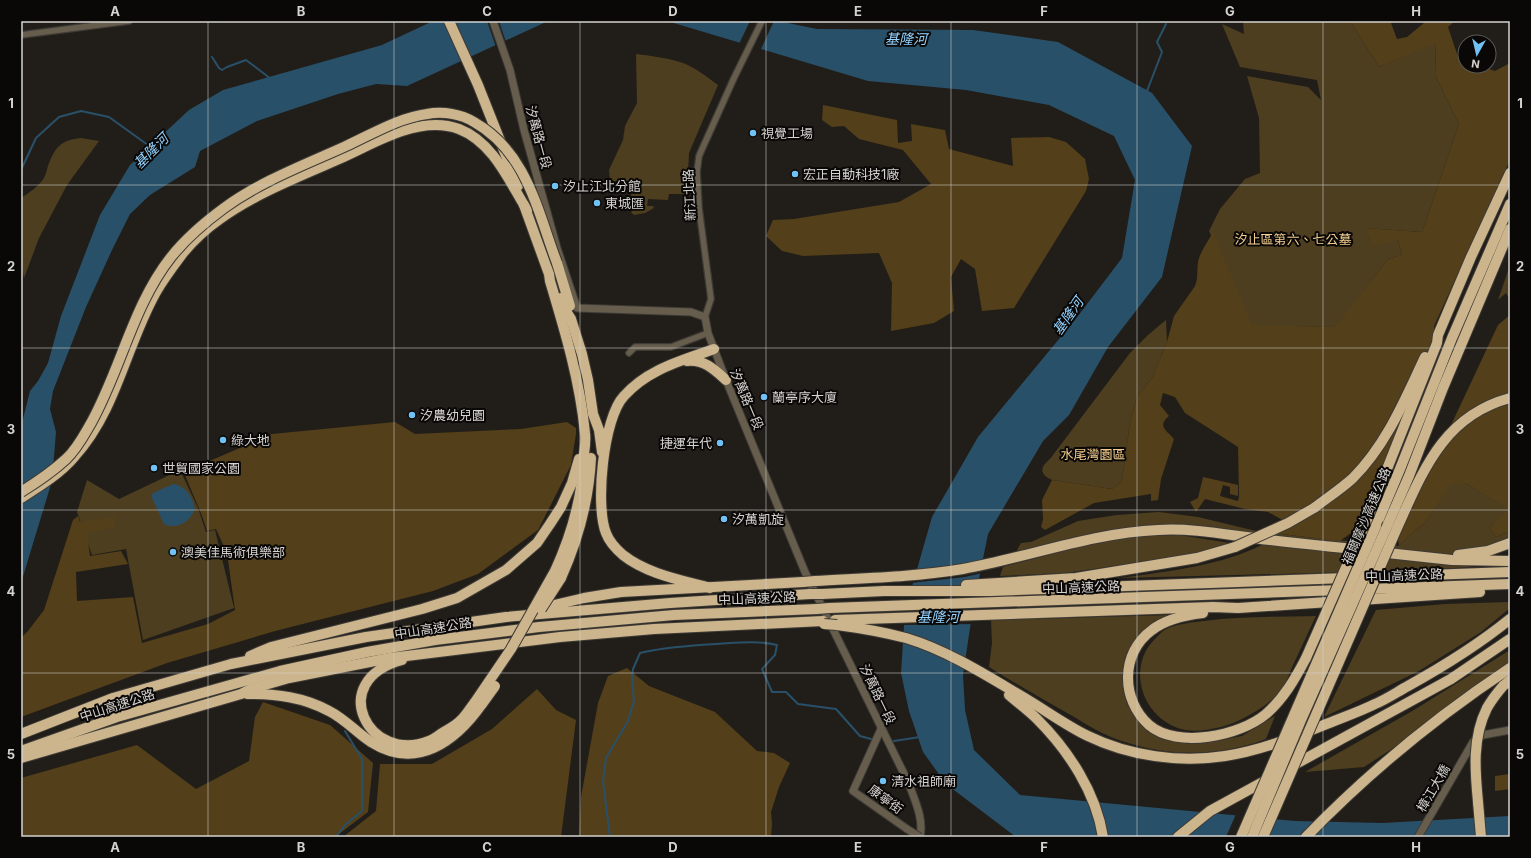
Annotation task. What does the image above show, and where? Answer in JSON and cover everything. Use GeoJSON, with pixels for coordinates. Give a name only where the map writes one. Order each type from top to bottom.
{"type":"FeatureCollection","features":[{"type":"Feature","properties":{"kind":"highway"},"geometry":{"type":"LineString","coordinates":[[449,21],[478,85],[516,181],[549,274],[571,354],[580,395],[585,434],[580,501],[558,574]]}},
{"type":"Feature","properties":{"kind":"highway"},"geometry":{"type":"LineString","coordinates":[[21,492],[34,484],[66,459],[76,448],[101,405],[138,316],[156,279],[172,257],[198,228],[224,207],[262,185],[388,126],[427,114],[456,114],[472,120],[490,132],[502,143],[516,160],[526,178],[557,263],[571,309],[571,319],[588,380],[593,414],[590,476],[582,522],[571,557],[558,574],[462,729],[447,741],[434,748],[424,751],[402,753],[391,751],[371,742],[331,712],[309,702],[294,697],[271,694],[241,694]]}},
{"type":"Feature","properties":{"kind":"highway"},"geometry":{"type":"LineString","coordinates":[[21,498],[46,482],[74,458],[90,437],[103,416],[144,317],[156,292],[185,252],[219,220],[245,203],[402,131],[432,124],[448,126],[460,130],[476,139],[499,163],[526,210]]}},
{"type":"Feature","properties":{"kind":"highway"},"geometry":{"type":"LineString","coordinates":[[992,587],[1076,578],[1190,559],[1236,547],[1288,523],[1314,508],[1352,478],[1366,464],[1389,432],[1433,341],[1438,334],[1471,257],[1510,173]]}},
{"type":"Feature","properties":{"kind":"highway","name":"福爾摩沙高速公路"},"geometry":{"type":"LineString","coordinates":[[1241,837],[1376,526],[1452,338],[1510,204]]}},
{"type":"Feature","properties":{"kind":"highway","name":"福爾摩沙高速公路"},"geometry":{"type":"LineString","coordinates":[[1252,837],[1301,720],[1392,526],[1409,476],[1472,318],[1510,229]]}},
{"type":"Feature","properties":{"kind":"highway"},"geometry":{"type":"LineString","coordinates":[[549,274],[555,279],[564,308],[571,319]]}},
{"type":"Feature","properties":{"kind":"highway"},"geometry":{"type":"LineString","coordinates":[[1438,334],[1438,343],[1366,522],[1306,658],[1291,686],[1280,700],[1264,715],[1247,725],[1228,732],[1203,738],[1181,738],[1164,734],[1150,725],[1140,714],[1132,701],[1128,688],[1127,676],[1129,664],[1135,648],[1151,630],[1168,620],[1197,613],[1238,608],[1492,591],[1510,588]]}},
{"type":"Feature","properties":{"kind":"highway"},"geometry":{"type":"LineString","coordinates":[[710,588],[660,574],[623,555],[613,545],[606,533],[601,510],[603,458],[611,421],[622,397],[634,385],[664,366],[714,349]]}},
{"type":"Feature","properties":{"kind":"highway"},"geometry":{"type":"LineString","coordinates":[[675,363],[698,361],[713,368],[726,380]]}},
{"type":"Feature","properties":{"kind":"highway"},"geometry":{"type":"LineString","coordinates":[[1263,837],[1392,526],[1428,463],[1450,432],[1472,413],[1494,402],[1510,398]]}},
{"type":"Feature","properties":{"kind":"highway"},"geometry":{"type":"LineString","coordinates":[[593,414],[599,430],[603,458]]}},
{"type":"Feature","properties":{"kind":"highway"},"geometry":{"type":"LineString","coordinates":[[231,664],[271,647],[422,609],[456,598],[506,570],[537,543],[564,501],[572,483],[579,458],[582,417]]}},
{"type":"Feature","properties":{"kind":"highway"},"geometry":{"type":"LineString","coordinates":[[506,617],[584,598],[621,592],[901,576],[963,569],[1089,539],[1127,532],[1178,529],[1452,560],[1510,561]]}},
{"type":"Feature","properties":{"kind":"highway"},"geometry":{"type":"LineString","coordinates":[[1410,555],[1460,555],[1488,551],[1510,543]]}},
{"type":"Feature","properties":{"kind":"highway","name":"中山高速公路"},"geometry":{"type":"LineString","coordinates":[[21,734],[113,698],[231,664],[366,637],[506,617],[685,602],[810,594],[992,587],[1510,572]]}},
{"type":"Feature","properties":{"kind":"highway","name":"中山高速公路"},"geometry":{"type":"LineString","coordinates":[[21,751],[117,717],[280,671],[435,640],[539,627],[674,615],[829,608],[1510,584]]}},
{"type":"Feature","properties":{"kind":"highway"},"geometry":{"type":"LineString","coordinates":[[21,758],[241,694],[251,689],[289,678],[333,668],[429,653],[560,637],[654,629],[797,623],[836,623],[888,618],[1205,607],[1238,608]]}},
{"type":"Feature","properties":{"kind":"highway"},"geometry":{"type":"LineString","coordinates":[[836,623],[906,638],[939,651],[986,676],[1087,736],[1107,744],[1134,752],[1160,756],[1199,758],[1225,756],[1263,748],[1310,731],[1376,704],[1467,652],[1507,622]]}},
{"type":"Feature","properties":{"kind":"highway"},"geometry":{"type":"LineString","coordinates":[[1178,837],[1210,811],[1450,679],[1510,639]]}},
{"type":"Feature","properties":{"kind":"highway"},"geometry":{"type":"LineString","coordinates":[[429,653],[395,662],[381,668],[369,678],[362,689],[361,711],[373,732],[381,737],[402,745],[426,742],[451,728],[479,703]]}},
{"type":"Feature","properties":{"kind":"highway"},"geometry":{"type":"LineString","coordinates":[[1306,837],[1324,818],[1389,759],[1442,717],[1510,668]]}},
{"type":"Feature","properties":{"kind":"highway"},"geometry":{"type":"LineString","coordinates":[[986,676],[1036,718],[1057,742],[1079,772],[1093,804],[1103,837]]}},
{"type":"Feature","properties":{"kind":"highway"},"geometry":{"type":"LineString","coordinates":[[1481,837],[1476,781],[1476,747],[1479,728],[1487,708],[1506,683]]}},
{"type":"Feature","properties":{"kind":"street"},"geometry":{"type":"LineString","coordinates":[[21,35],[129,21]]}},
{"type":"Feature","properties":{"kind":"street","name":"汐萬路一段"},"geometry":{"type":"LineString","coordinates":[[493,21],[508,65],[524,130],[555,240],[577,308],[691,312],[705,317],[708,333],[726,380],[805,572],[909,784],[919,811],[922,828],[920,837]]}},
{"type":"Feature","properties":{"kind":"street","name":"新江北路"},"geometry":{"type":"LineString","coordinates":[[705,317],[711,299],[699,208],[697,172],[699,156],[734,78],[762,21]]}},
{"type":"Feature","properties":{"kind":"street"},"geometry":{"type":"LineString","coordinates":[[629,353],[635,347],[671,347],[708,333]]}},
{"type":"Feature","properties":{"kind":"street","name":"康寧街"},"geometry":{"type":"LineString","coordinates":[[881,729],[853,791],[920,837]]}},
{"type":"Feature","properties":{"kind":"street","name":"樟江大橋"},"geometry":{"type":"LineString","coordinates":[[1418,837],[1473,742],[1483,735],[1510,730]]}},
{"type":"Feature","properties":{"kind":"green space","name":"汐止區第六、七公墓"},"geometry":{"type":"Polygon","coordinates":[[[1243,21],[1350,21],[1379,67],[1436,42],[1435,75],[1459,124],[1422,232],[1365,228],[1398,240],[1402,255],[1388,259],[1336,327],[1252,326],[1209,231],[1220,209],[1245,179],[1260,173],[1259,118],[1247,76],[1308,87],[1321,100],[1317,80],[1240,67],[1222,24],[1244,34],[1243,21]]]}},
{"type":"Feature","properties":{"kind":"green space"},"geometry":{"type":"Polygon","coordinates":[[[636,54],[666,58],[683,63],[697,70],[718,85],[689,153],[687,194],[669,194],[668,200],[648,199],[647,206],[653,206],[654,208],[645,213],[634,215],[631,212],[636,207],[637,198],[631,197],[632,191],[624,190],[625,184],[610,180],[609,170],[623,140],[625,126],[637,103],[636,54]]]}},
{"type":"Feature","properties":{"kind":"green space"},"geometry":{"type":"Polygon","coordinates":[[[81,138],[99,141],[67,185],[39,238],[24,278],[21,262],[21,198],[42,181],[56,149],[68,141],[81,138]]]}},
{"type":"Feature","properties":{"kind":"green space"},"geometry":{"type":"Polygon","coordinates":[[[1510,265],[1510,300],[1506,293],[1498,300],[1510,265]]]}},
{"type":"Feature","properties":{"kind":"green space","name":"水尾灣園區"},"geometry":{"type":"Polygon","coordinates":[[[1166,320],[1167,342],[1152,378],[1137,397],[1130,422],[1122,481],[1112,489],[1052,480],[1048,478],[1042,470],[1044,465],[1130,353],[1166,320]]]}},
{"type":"Feature","properties":{"kind":"green space","name":"澳美佳馬術俱樂部"},"geometry":{"type":"Polygon","coordinates":[[[180,470],[198,508],[206,532],[215,530],[234,608],[143,640],[126,549],[92,555],[77,512],[87,480],[119,499],[180,470]]]}},
{"type":"Feature","properties":{"kind":"green space"},"geometry":{"type":"Polygon","coordinates":[[[1452,483],[1465,483],[1509,509],[1489,528],[1496,537],[1510,531],[1510,543],[1460,555],[1410,555],[1179,529],[1027,554],[1017,550],[1021,543],[1031,542],[1078,521],[1117,515],[1159,512],[1198,517],[1256,531],[1399,546],[1414,531],[1424,524],[1452,483]]]}},
{"type":"Feature","properties":{"kind":"green space"},"geometry":{"type":"Polygon","coordinates":[[[1179,535],[1230,543],[1205,551],[1135,563],[1065,573],[1000,576],[1003,567],[1090,544],[1141,536],[1179,535]]]}},
{"type":"Feature","properties":{"kind":"green space"},"geometry":{"type":"Polygon","coordinates":[[[1266,543],[1475,567],[1392,571],[1120,578],[1176,570],[1213,562],[1249,551],[1266,543]]]}},
{"type":"Feature","properties":{"kind":"green space"},"geometry":{"type":"Polygon","coordinates":[[[1510,602],[1510,608],[1481,632],[1419,671],[1324,717],[1376,610],[1445,604],[1510,602]]]}},
{"type":"Feature","properties":{"kind":"green space"},"geometry":{"type":"Polygon","coordinates":[[[1171,615],[1154,621],[1145,629],[1135,640],[1127,655],[1124,667],[1125,689],[1127,704],[1134,715],[1166,738],[1189,744],[1211,742],[1242,736],[1275,716],[1266,739],[1228,750],[1188,753],[1130,744],[1093,728],[989,667],[992,643],[991,620],[1171,615]]]}},
{"type":"Feature","properties":{"kind":"green space"},"geometry":{"type":"Polygon","coordinates":[[[1316,616],[1283,687],[1270,702],[1242,719],[1228,725],[1212,729],[1196,731],[1181,729],[1168,723],[1157,715],[1148,704],[1140,678],[1141,665],[1146,652],[1154,640],[1166,629],[1186,623],[1218,619],[1316,616]]]}},
{"type":"Feature","properties":{"kind":"green space"},"geometry":{"type":"Polygon","coordinates":[[[1510,650],[1510,662],[1457,699],[1401,743],[1364,767],[1305,772],[1414,710],[1510,650]]]}},
{"type":"Feature","properties":{"kind":"shaded area"},"geometry":{"type":"Polygon","coordinates":[[[1350,21],[1394,21],[1391,23],[1397,39],[1407,37],[1425,22],[1455,21],[1448,27],[1457,54],[1457,74],[1497,74],[1497,70],[1510,63],[1510,160],[1434,326],[1435,342],[1366,522],[1340,541],[1273,533],[1288,523],[1268,512],[1245,509],[1205,499],[1196,512],[1190,502],[1198,498],[1203,477],[1238,485],[1238,496],[1230,494],[1230,487],[1223,485],[1220,496],[1238,501],[1239,496],[1238,447],[1185,413],[1175,397],[1163,393],[1160,405],[1169,416],[1163,423],[1163,426],[1174,439],[1161,479],[1158,500],[1151,501],[1151,494],[1094,503],[1045,530],[1041,527],[1043,519],[1042,500],[1052,480],[1112,489],[1122,481],[1130,422],[1137,397],[1152,378],[1167,342],[1174,316],[1195,286],[1199,258],[1213,232],[1252,325],[1335,327],[1388,259],[1402,255],[1398,240],[1374,245],[1365,228],[1422,232],[1459,124],[1435,75],[1436,43],[1379,67],[1350,21]]]}},
{"type":"Feature","properties":{"kind":"shaded area"},"geometry":{"type":"Polygon","coordinates":[[[823,105],[897,120],[898,143],[912,141],[911,124],[945,130],[949,149],[1013,166],[1011,138],[1049,137],[1066,142],[1085,159],[1089,179],[1086,191],[1014,308],[982,311],[975,269],[961,259],[951,277],[954,311],[934,323],[891,331],[892,283],[879,253],[803,256],[782,251],[766,236],[773,220],[794,219],[899,202],[931,184],[903,150],[859,139],[844,126],[832,127],[822,120],[823,105]]]}},
{"type":"Feature","properties":{"kind":"shaded area"},"geometry":{"type":"Polygon","coordinates":[[[1510,315],[1510,531],[1496,537],[1489,528],[1508,509],[1465,483],[1452,484],[1424,524],[1414,531],[1399,546],[1397,528],[1445,438],[1498,325],[1510,315]]]}},
{"type":"Feature","properties":{"kind":"shaded area"},"geometry":{"type":"Polygon","coordinates":[[[395,422],[415,434],[521,429],[567,422],[576,428],[576,434],[571,465],[538,530],[478,574],[433,591],[275,631],[167,663],[21,717],[21,638],[44,610],[73,520],[78,516],[80,522],[115,517],[116,527],[87,533],[90,556],[121,551],[128,564],[76,572],[77,601],[133,597],[142,643],[208,624],[235,610],[227,553],[216,529],[207,531],[184,472],[272,434],[395,422]]]}},
{"type":"Feature","properties":{"kind":"shaded area"},"geometry":{"type":"Polygon","coordinates":[[[627,668],[649,686],[715,712],[757,751],[774,753],[790,763],[779,787],[771,812],[771,837],[579,837],[581,797],[598,703],[608,676],[627,668]]]}},
{"type":"Feature","properties":{"kind":"shaded area"},"geometry":{"type":"Polygon","coordinates":[[[537,689],[556,710],[576,720],[561,837],[343,837],[376,811],[380,764],[432,764],[492,729],[537,689]]]}},
{"type":"Feature","properties":{"kind":"shaded area"},"geometry":{"type":"Polygon","coordinates":[[[263,702],[330,725],[373,763],[368,812],[335,837],[21,837],[21,778],[137,745],[196,789],[249,761],[255,717],[263,702]]]}},
{"type":"Feature","properties":{"kind":"shaded area"},"geometry":{"type":"Polygon","coordinates":[[[1510,774],[1510,789],[1495,791],[1495,776],[1510,774]]]}},
{"type":"Feature","properties":{"kind":"water","name":"基隆河"},"geometry":{"type":"Polygon","coordinates":[[[433,21],[556,21],[546,22],[407,86],[376,84],[338,94],[257,121],[200,151],[195,167],[150,195],[130,214],[86,307],[53,391],[50,409],[56,432],[52,481],[21,583],[21,422],[30,391],[38,381],[48,363],[61,316],[100,215],[130,165],[189,110],[223,90],[382,45],[433,21]]]}},
{"type":"Feature","properties":{"kind":"water","name":"基隆河"},"geometry":{"type":"Polygon","coordinates":[[[667,21],[778,21],[817,29],[973,30],[1058,42],[1152,93],[1192,146],[1162,277],[1108,347],[1069,415],[1043,441],[988,534],[973,608],[963,675],[965,710],[974,750],[1020,795],[1295,821],[1382,823],[1510,816],[1510,837],[1016,837],[946,784],[923,752],[909,711],[901,673],[905,611],[932,517],[978,437],[1078,316],[1122,258],[1135,180],[1114,136],[1049,105],[966,90],[868,81],[667,21]]]}},
{"type":"Feature","properties":{"kind":"water"},"geometry":{"type":"Polygon","coordinates":[[[173,484],[182,487],[188,492],[195,509],[190,518],[182,524],[169,526],[164,524],[151,496],[153,493],[173,484]]]}},
{"type":"Feature","properties":{"kind":"pier"},"geometry":{"type":"Polygon","coordinates":[[[487,21],[499,21],[506,42],[496,47],[487,21]]]}},
{"type":"Feature","properties":{"kind":"pier"},"geometry":{"type":"Polygon","coordinates":[[[750,21],[774,21],[760,51],[739,44],[750,21]]]}},
{"type":"Feature","properties":{"kind":"pier"},"geometry":{"type":"Polygon","coordinates":[[[984,564],[982,573],[965,577],[911,583],[913,574],[984,564]]]}},
{"type":"Feature","properties":{"kind":"pier"},"geometry":{"type":"Polygon","coordinates":[[[979,586],[973,624],[902,625],[903,610],[910,588],[979,586]]]}},
{"type":"Feature","properties":{"kind":"pier"},"geometry":{"type":"Polygon","coordinates":[[[1236,814],[1270,817],[1261,837],[1226,837],[1236,814]]]}},
{"type":"Feature","properties":{"kind":"waterway"},"geometry":{"type":"LineString","coordinates":[[1147,91],[1162,52],[1157,42],[1166,24]]}},
{"type":"Feature","properties":{"kind":"waterway"},"geometry":{"type":"LineString","coordinates":[[212,57],[222,70],[246,60],[271,79]]}},
{"type":"Feature","properties":{"kind":"waterway"},"geometry":{"type":"LineString","coordinates":[[21,170],[36,138],[59,117],[81,111],[109,117],[152,148]]}},
{"type":"Feature","properties":{"kind":"waterway"},"geometry":{"type":"LineString","coordinates":[[610,837],[603,782],[606,758],[628,721],[634,701],[632,677],[633,669],[640,653],[677,647],[754,642],[777,645],[775,655],[762,669],[772,692],[786,692],[798,704],[836,709],[860,736],[871,739]]}},
{"type":"Feature","properties":{"kind":"waterway"},"geometry":{"type":"LineString","coordinates":[[336,837],[345,825],[362,811],[362,759],[345,731]]}},
{"type":"Feature","properties":{"kind":"waterway"},"geometry":{"type":"LineString","coordinates":[[894,741],[920,737]]}},
{"type":"Feature","properties":{"kind":"place","name":"視覺工場"},"geometry":{"type":"Point","coordinates":[753,133]}},
{"type":"Feature","properties":{"kind":"place","name":"宏正自動科技1廠"},"geometry":{"type":"Point","coordinates":[795,174]}},
{"type":"Feature","properties":{"kind":"place","name":"汐止江北分館"},"geometry":{"type":"Point","coordinates":[555,186]}},
{"type":"Feature","properties":{"kind":"place","name":"東城匯"},"geometry":{"type":"Point","coordinates":[597,203]}},
{"type":"Feature","properties":{"kind":"place","name":"蘭亭序大廈"},"geometry":{"type":"Point","coordinates":[764,397]}},
{"type":"Feature","properties":{"kind":"place","name":"汐農幼兒園"},"geometry":{"type":"Point","coordinates":[412,415]}},
{"type":"Feature","properties":{"kind":"place","name":"綠大地"},"geometry":{"type":"Point","coordinates":[223,440]}},
{"type":"Feature","properties":{"kind":"place","name":"捷運年代"},"geometry":{"type":"Point","coordinates":[720,443]}},
{"type":"Feature","properties":{"kind":"place","name":"世貿國家公園"},"geometry":{"type":"Point","coordinates":[154,468]}},
{"type":"Feature","properties":{"kind":"place","name":"汐萬凱旋"},"geometry":{"type":"Point","coordinates":[724,519]}},
{"type":"Feature","properties":{"kind":"place","name":"澳美佳馬術俱樂部"},"geometry":{"type":"Point","coordinates":[173,552]}},
{"type":"Feature","properties":{"kind":"place","name":"清水祖師廟"},"geometry":{"type":"Point","coordinates":[883,781]}}]}
